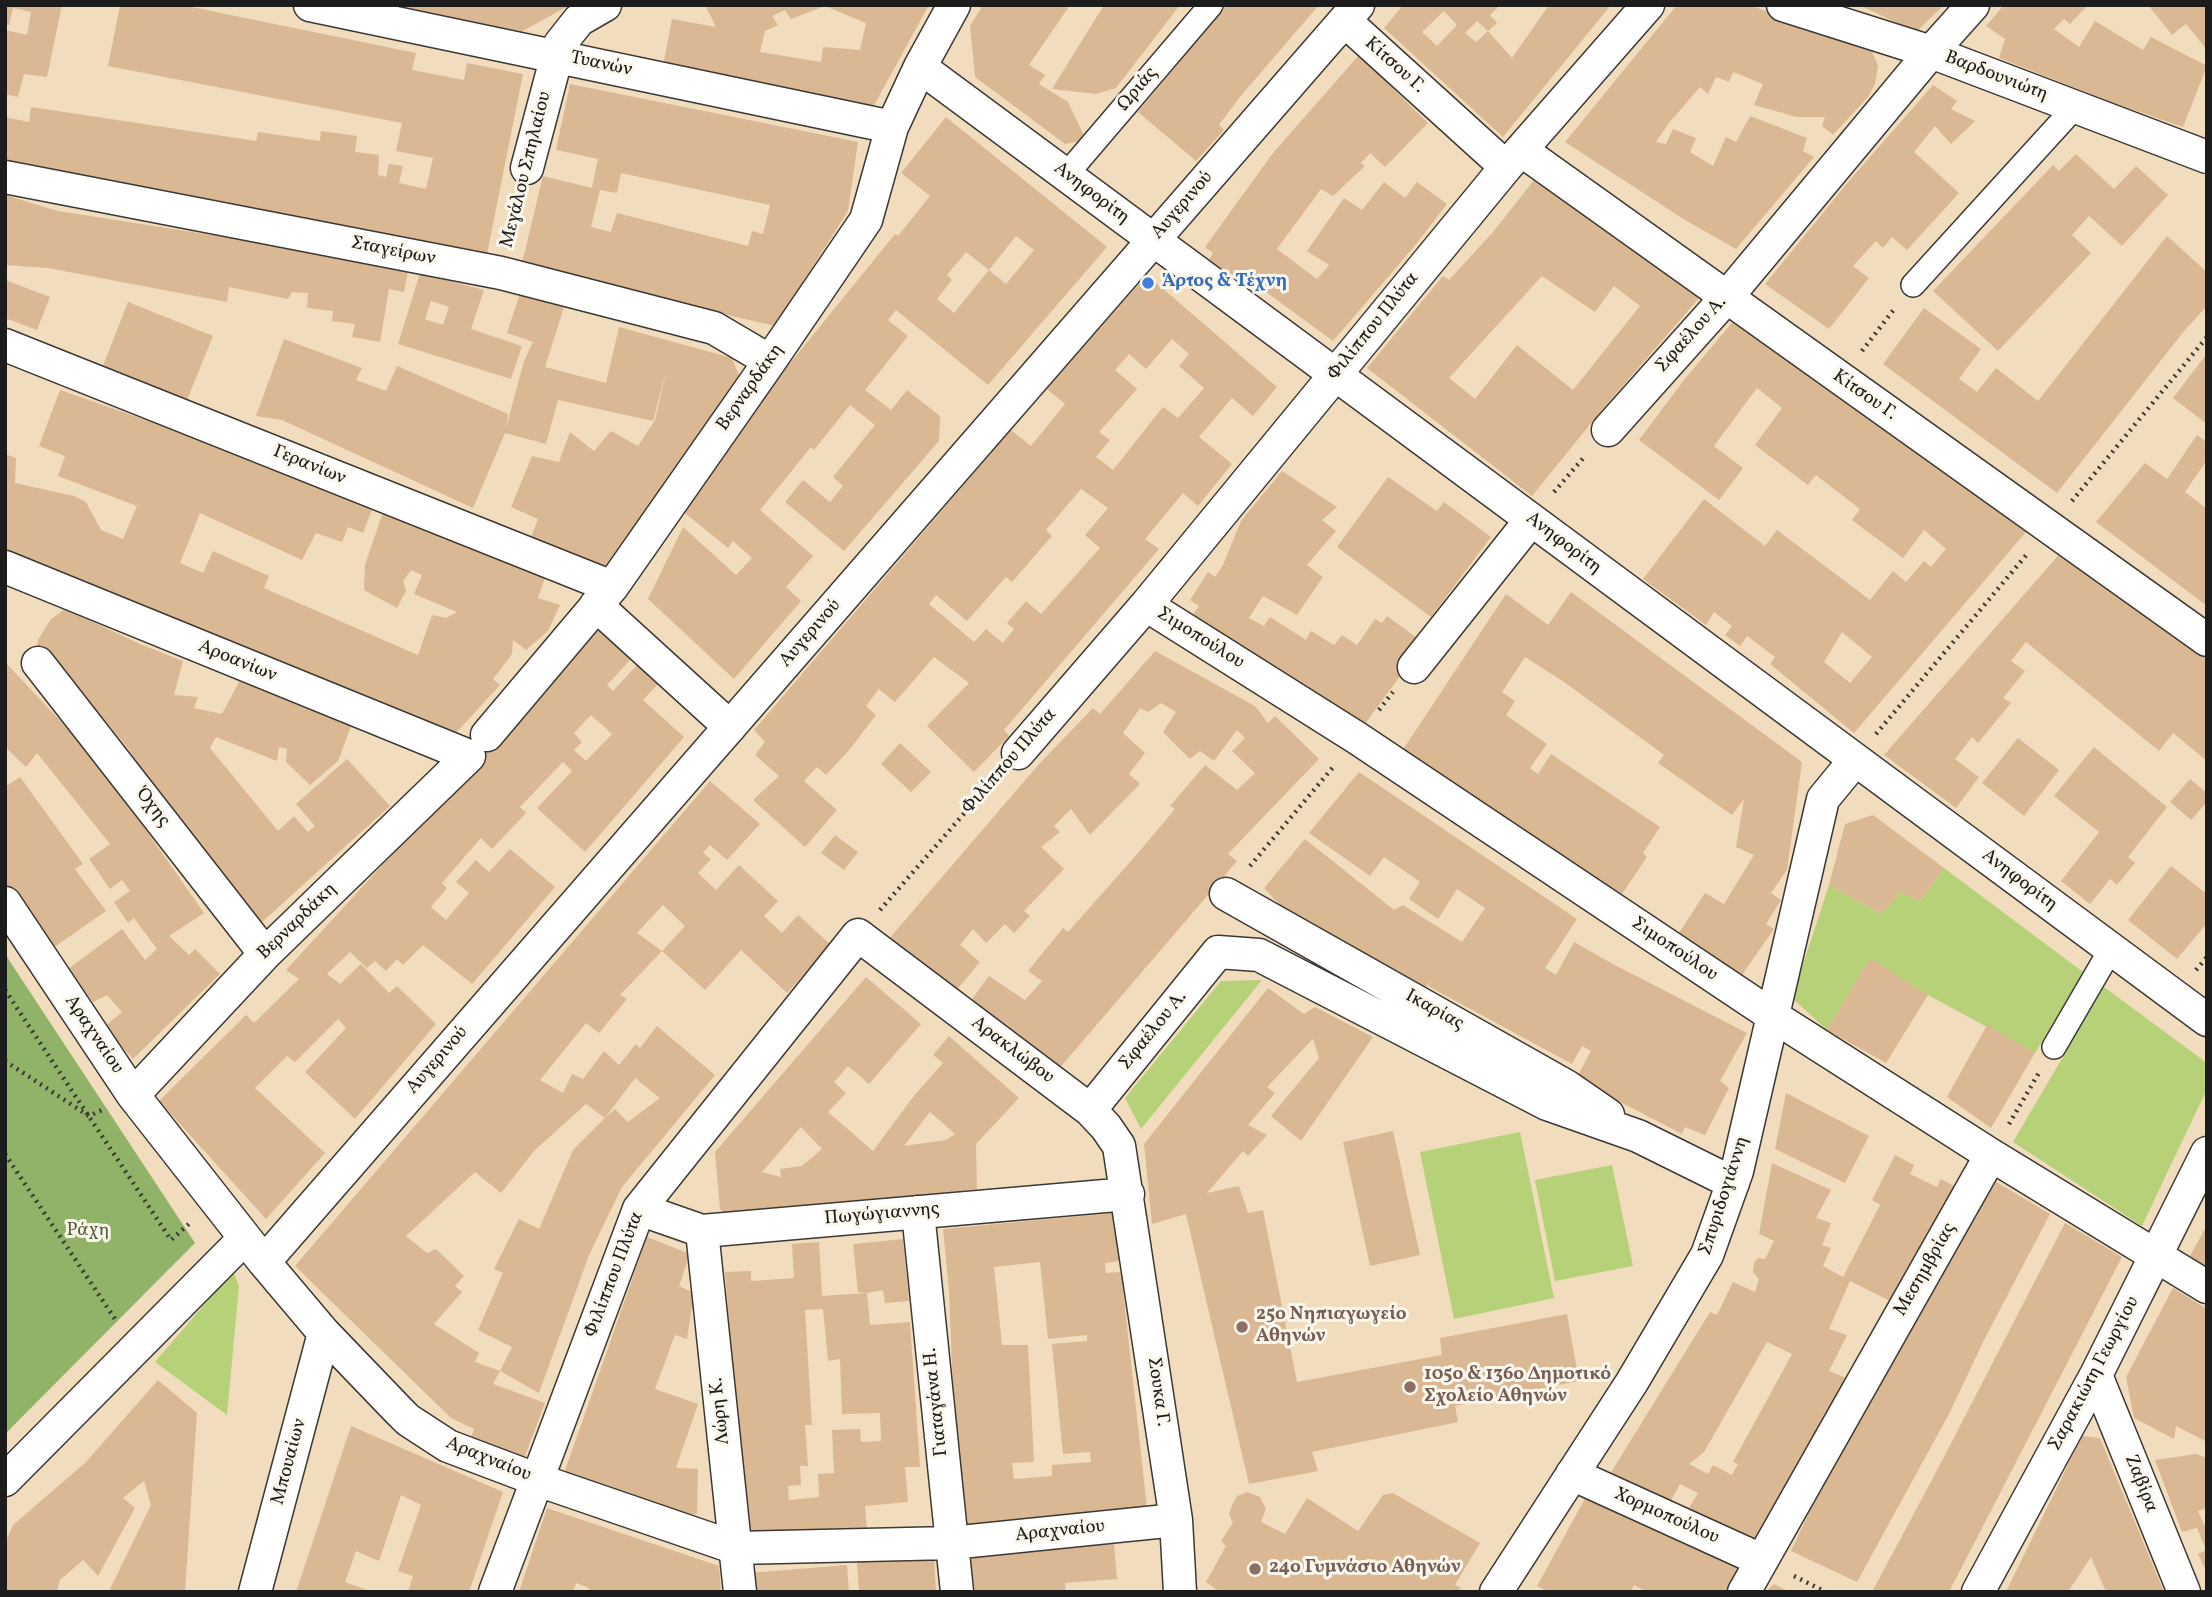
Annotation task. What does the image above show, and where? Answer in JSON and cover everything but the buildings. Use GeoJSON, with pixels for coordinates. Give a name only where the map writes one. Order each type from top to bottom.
{"type":"FeatureCollection","features":[{"type":"Feature","properties":{"kind":"street","name":"Τυανών"},"geometry":{"type":"LineString","coordinates":[[310,5],[892,127]]}},
{"type":"Feature","properties":{"kind":"street","name":"Μεγάλου Σπηλαίου"},"geometry":{"type":"LineString","coordinates":[[527,168],[560,44],[572,27],[605,5]]}},
{"type":"Feature","properties":{"kind":"street","name":"Βερναρδάκη"},"geometry":{"type":"LineString","coordinates":[[133,1096],[265,954],[478,746],[604,596],[866,220],[892,127],[954,5]]}},
{"type":"Feature","properties":{"kind":"street","name":"Ωριάς"},"geometry":{"type":"LineString","coordinates":[[1066,175],[1211,5]]}},
{"type":"Feature","properties":{"kind":"street","name":"Φιλίππου Πλύτα"},"geometry":{"type":"LineString","coordinates":[[1018,753],[1146,605],[1513,159],[1648,5]]}},
{"type":"Feature","properties":{"kind":"street","name":"Βαρδουνιώτη"},"geometry":{"type":"LineString","coordinates":[[1783,5],[1931,52],[2207,157]]}},
{"type":"Feature","properties":{"kind":"street","name":"Σφαέλου Α."},"geometry":{"type":"LineString","coordinates":[[1608,430],[1726,298],[1973,5]]}},
{"type":"Feature","properties":{"kind":"street","name":"Κίτσου Γ."},"geometry":{"type":"LineString","coordinates":[[1351,13],[1513,159],[1726,298],[2207,640]]}},
{"type":"Feature","properties":{"kind":"street","name":"Αυγερινού"},"geometry":{"type":"LineString","coordinates":[[5,1480],[135,1349],[254,1250],[730,727],[1351,13]]}},
{"type":"Feature","properties":{"kind":"street","name":"Ανηφορίτη"},"geometry":{"type":"LineString","coordinates":[[920,68],[2207,1020]]}},
{"type":"Feature","properties":{"kind":"street"},"geometry":{"type":"LineString","coordinates":[[1913,285],[2075,107]]}},
{"type":"Feature","properties":{"kind":"street","name":"Σταγείρων"},"geometry":{"type":"LineString","coordinates":[[5,177],[501,273],[714,328],[770,361]]}},
{"type":"Feature","properties":{"kind":"street","name":"Γερανίων"},"geometry":{"type":"LineString","coordinates":[[5,345],[604,596],[730,727]]}},
{"type":"Feature","properties":{"kind":"street"},"geometry":{"type":"LineString","coordinates":[[1414,667],[1531,520]]}},
{"type":"Feature","properties":{"kind":"street","name":"Αροανίων"},"geometry":{"type":"LineString","coordinates":[[5,567],[478,746]]}},
{"type":"Feature","properties":{"kind":"street","name":"Σιμοπούλου"},"geometry":{"type":"LineString","coordinates":[[1146,605],[1357,738],[1773,1016],[1991,1155],[2207,1287]]}},
{"type":"Feature","properties":{"kind":"street","name":"Όχης"},"geometry":{"type":"LineString","coordinates":[[38,663],[265,954]]}},
{"type":"Feature","properties":{"kind":"street","name":"Σπυριδογιάννη"},"geometry":{"type":"LineString","coordinates":[[1496,1592],[1700,1271],[1715,1237],[1733,1183],[1823,799],[1855,760]]}},
{"type":"Feature","properties":{"kind":"street","name":"Ικαρίας"},"geometry":{"type":"LineString","coordinates":[[1226,894],[1566,1086],[1638,1136]]}},
{"type":"Feature","properties":{"kind":"street","name":"Αραχναίου"},"geometry":{"type":"LineString","coordinates":[[5,903],[133,1096],[215,1203],[324,1333],[408,1420],[449,1446],[538,1480],[736,1548],[951,1543],[1176,1520]]}},
{"type":"Feature","properties":{"kind":"street","name":"Φιλίππου Πλύτα"},"geometry":{"type":"LineString","coordinates":[[495,1592],[639,1209],[858,935]]}},
{"type":"Feature","properties":{"kind":"street","name":"Αρακλώβου"},"geometry":{"type":"LineString","coordinates":[[858,935],[1090,1110],[1119,1146],[1128,1194]]}},
{"type":"Feature","properties":{"kind":"street"},"geometry":{"type":"LineString","coordinates":[[2054,1047],[2111,949]]}},
{"type":"Feature","properties":{"kind":"street","name":"Σφαέλου Α."},"geometry":{"type":"LineString","coordinates":[[1090,1110],[1218,952]]}},
{"type":"Feature","properties":{"kind":"street","name":"Ικαρίας"},"geometry":{"type":"LineString","coordinates":[[1218,952],[1259,955],[1547,1104],[1638,1136],[1733,1183]]}},
{"type":"Feature","properties":{"kind":"street","name":"Σαρακιώτη Γεωργίου"},"geometry":{"type":"LineString","coordinates":[[1978,1592],[2096,1375],[2207,1153]]}},
{"type":"Feature","properties":{"kind":"street","name":"Μεσημβρίας"},"geometry":{"type":"LineString","coordinates":[[1744,1592],[1991,1155]]}},
{"type":"Feature","properties":{"kind":"street","name":"Πωγώγιαννης"},"geometry":{"type":"LineString","coordinates":[[639,1209],[702,1231],[1128,1194]]}},
{"type":"Feature","properties":{"kind":"street","name":"Σουκα Γ."},"geometry":{"type":"LineString","coordinates":[[1128,1194],[1176,1520],[1180,1592]]}},
{"type":"Feature","properties":{"kind":"street","name":"Γιαταγάνα Η."},"geometry":{"type":"LineString","coordinates":[[918,1212],[957,1592]]}},
{"type":"Feature","properties":{"kind":"street","name":"Λώρη Κ."},"geometry":{"type":"LineString","coordinates":[[702,1231],[740,1592]]}},
{"type":"Feature","properties":{"kind":"street","name":"Μπουαίων"},"geometry":{"type":"LineString","coordinates":[[255,1592],[324,1333]]}},
{"type":"Feature","properties":{"kind":"street","name":"Ζαβίρα"},"geometry":{"type":"LineString","coordinates":[[2096,1375],[2184,1592]]}},
{"type":"Feature","properties":{"kind":"street","name":"Χορμοπούλου"},"geometry":{"type":"LineString","coordinates":[[1572,1474],[1761,1560]]}},
{"type":"Feature","properties":{"kind":"path","name":"Μεγάλου Σπηλαίου"},"geometry":{"type":"LineString","coordinates":[[501,273],[527,168]]}},
{"type":"Feature","properties":{"kind":"path"},"geometry":{"type":"LineString","coordinates":[[1840,379],[1913,285]]}},
{"type":"Feature","properties":{"kind":"path"},"geometry":{"type":"LineString","coordinates":[[1531,520],[1608,430]]}},
{"type":"Feature","properties":{"kind":"path","name":"Φιλίππου Πλύτα"},"geometry":{"type":"LineString","coordinates":[[858,935],[1018,753]]}},
{"type":"Feature","properties":{"kind":"path"},"geometry":{"type":"LineString","coordinates":[[5,990],[171,1240],[215,1203]]}},
{"type":"Feature","properties":{"kind":"path"},"geometry":{"type":"LineString","coordinates":[[1991,1155],[2054,1047]]}},
{"type":"Feature","properties":{"kind":"path"},"geometry":{"type":"LineString","coordinates":[[5,1061],[89,1116]]}},
{"type":"Feature","properties":{"kind":"path"},"geometry":{"type":"LineString","coordinates":[[89,1116],[133,1096]]}},
{"type":"Feature","properties":{"kind":"path"},"geometry":{"type":"LineString","coordinates":[[5,1154],[135,1349]]}},
{"type":"Feature","properties":{"kind":"green space"},"geometry":{"type":"Polygon","coordinates":[[[1944,868],[2083,972],[2035,1053],[1928,995],[1870,959],[1827,1030],[1792,998],[1829,885],[1881,914],[1900,892],[1920,901],[1944,868]]]}},
{"type":"Feature","properties":{"kind":"green space","name":"Ράχη"},"geometry":{"type":"Polygon","coordinates":[[[5,954],[195,1243],[5,1434],[5,954]]]}},
{"type":"Feature","properties":{"kind":"green space"},"geometry":{"type":"Polygon","coordinates":[[[1262,980],[1141,1129],[1125,1098],[1221,981],[1262,980]]]}},
{"type":"Feature","properties":{"kind":"green space"},"geometry":{"type":"Polygon","coordinates":[[[2104,987],[2207,1063],[2207,1089],[2142,1226],[2013,1142],[2104,987]]]}},
{"type":"Feature","properties":{"kind":"green space"},"geometry":{"type":"Polygon","coordinates":[[[1520,1132],[1554,1298],[1454,1319],[1420,1152],[1520,1132]]]}},
{"type":"Feature","properties":{"kind":"green space"},"geometry":{"type":"Polygon","coordinates":[[[1612,1165],[1633,1266],[1555,1281],[1535,1180],[1612,1165]]]}},
{"type":"Feature","properties":{"kind":"green space"},"geometry":{"type":"Polygon","coordinates":[[[233,1271],[239,1286],[227,1415],[155,1362],[233,1271]]]}},
{"type":"Feature","properties":{"kind":"place","name":"Άρτος & Τέχνη"},"geometry":{"type":"Point","coordinates":[1148,283]}},
{"type":"Feature","properties":{"kind":"place","name":"25ο Νηπιαγωγείο Αθηνών"},"geometry":{"type":"Point","coordinates":[1242,1327]}},
{"type":"Feature","properties":{"kind":"place","name":"105ο & 136ο Δημοτικό Σχολείο Αθηνών"},"geometry":{"type":"Point","coordinates":[1410,1387]}},
{"type":"Feature","properties":{"kind":"place","name":"24ο Γυμνάσιο Αθηνών"},"geometry":{"type":"Point","coordinates":[1255,1569]}}]}
